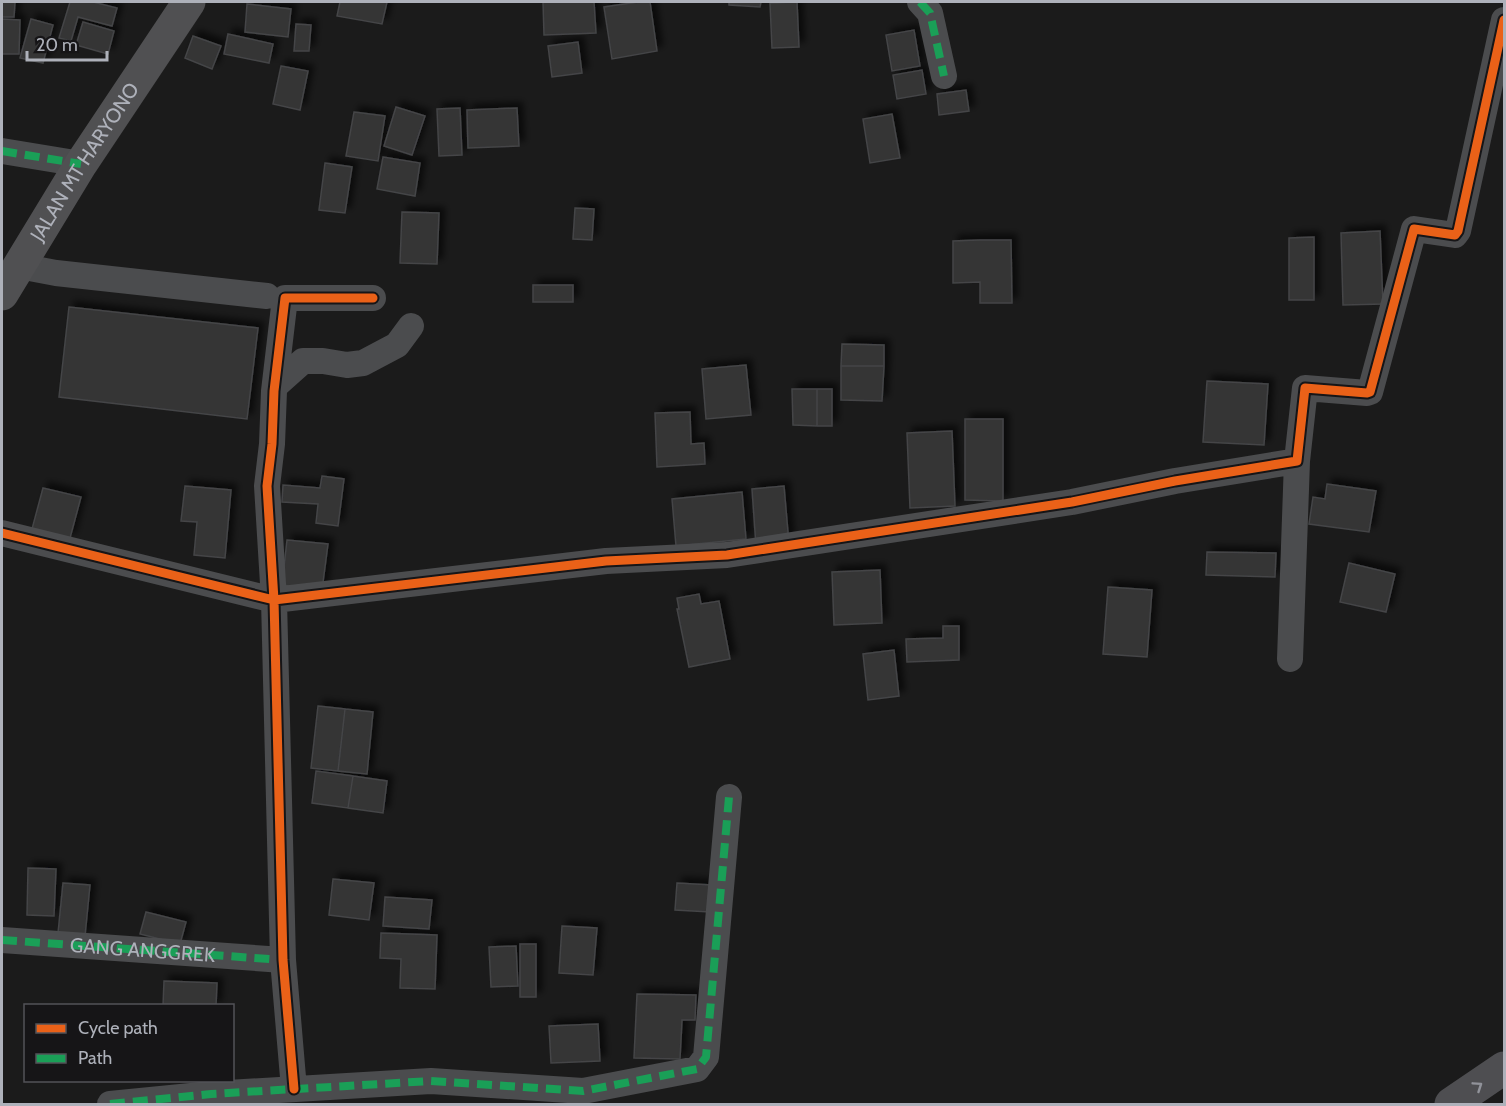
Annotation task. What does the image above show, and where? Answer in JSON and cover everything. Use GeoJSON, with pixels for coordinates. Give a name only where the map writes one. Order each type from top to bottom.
{"type":"FeatureCollection","features":[{"type":"Feature","properties":{"kind":"highway"},"geometry":{"type":"LineString","coordinates":[[1451,1104],[1504,1068]]}},
{"type":"Feature","properties":{"kind":"main road","name":"JALAN MT HARYONO"},"geometry":{"type":"LineString","coordinates":[[2,294],[81,164],[189,2]]}},
{"type":"Feature","properties":{"kind":"street"},"geometry":{"type":"LineString","coordinates":[[920,2],[930,13],[944,76]]}},
{"type":"Feature","properties":{"kind":"street"},"geometry":{"type":"LineString","coordinates":[[1290,659],[1297,461],[1305,388],[1370,392],[1414,229],[1455,235],[1458,231],[1504,20]]}},
{"type":"Feature","properties":{"kind":"street"},"geometry":{"type":"LineString","coordinates":[[2,151],[81,164]]}},
{"type":"Feature","properties":{"kind":"street"},"geometry":{"type":"LineString","coordinates":[[19,266],[56,273],[267,296]]}},
{"type":"Feature","properties":{"kind":"street"},"geometry":{"type":"LineString","coordinates":[[294,1089],[283,960],[274,600],[267,486],[273,444],[275,386],[285,298],[373,298]]}},
{"type":"Feature","properties":{"kind":"street"},"geometry":{"type":"LineString","coordinates":[[275,386],[303,361],[323,361],[347,365],[363,363],[397,345],[411,326]]}},
{"type":"Feature","properties":{"kind":"street"},"geometry":{"type":"LineString","coordinates":[[2,533],[274,600],[606,561],[727,555],[1072,502],[1175,481],[1297,461]]}},
{"type":"Feature","properties":{"kind":"street"},"geometry":{"type":"LineString","coordinates":[[110,1104],[211,1094],[431,1081],[583,1091],[697,1069],[706,1057],[729,797]]}},
{"type":"Feature","properties":{"kind":"street","name":"GANG ANGGREK"},"geometry":{"type":"LineString","coordinates":[[2,940],[283,960]]}},
{"type":"Feature","properties":{"kind":"building"},"geometry":{"type":"Polygon","coordinates":[[[2,2],[15,2],[14,17],[2,17],[2,2]]]}},
{"type":"Feature","properties":{"kind":"building"},"geometry":{"type":"Polygon","coordinates":[[[70,2],[93,2],[117,8],[112,26],[78,17],[71,41],[59,38],[70,2]]]}},
{"type":"Feature","properties":{"kind":"building"},"geometry":{"type":"Polygon","coordinates":[[[340,2],[387,2],[382,24],[337,16],[340,2]]]}},
{"type":"Feature","properties":{"kind":"building"},"geometry":{"type":"Polygon","coordinates":[[[543,2],[594,2],[596,33],[544,35],[543,2]]]}},
{"type":"Feature","properties":{"kind":"building"},"geometry":{"type":"Polygon","coordinates":[[[650,2],[657,51],[612,59],[604,7],[650,2]]]}},
{"type":"Feature","properties":{"kind":"building"},"geometry":{"type":"Polygon","coordinates":[[[729,2],[761,2],[760,7],[729,5],[729,2]]]}},
{"type":"Feature","properties":{"kind":"building"},"geometry":{"type":"Polygon","coordinates":[[[797,2],[799,47],[772,48],[770,3],[797,2]]]}},
{"type":"Feature","properties":{"kind":"building"},"geometry":{"type":"Polygon","coordinates":[[[247,4],[291,9],[288,37],[245,32],[247,4]]]}},
{"type":"Feature","properties":{"kind":"building"},"geometry":{"type":"Polygon","coordinates":[[[2,19],[20,20],[19,54],[2,54],[2,19]]]}},
{"type":"Feature","properties":{"kind":"building"},"geometry":{"type":"Polygon","coordinates":[[[31,19],[53,25],[43,63],[20,58],[31,19]]]}},
{"type":"Feature","properties":{"kind":"building"},"geometry":{"type":"Polygon","coordinates":[[[83,22],[114,31],[108,54],[76,45],[83,22]]]}},
{"type":"Feature","properties":{"kind":"building"},"geometry":{"type":"Polygon","coordinates":[[[296,24],[311,25],[309,51],[294,51],[296,24]]]}},
{"type":"Feature","properties":{"kind":"building"},"geometry":{"type":"Polygon","coordinates":[[[914,30],[920,66],[892,71],[886,35],[914,30]]]}},
{"type":"Feature","properties":{"kind":"building"},"geometry":{"type":"Polygon","coordinates":[[[228,34],[273,44],[269,63],[224,54],[228,34]]]}},
{"type":"Feature","properties":{"kind":"building"},"geometry":{"type":"Polygon","coordinates":[[[193,36],[221,46],[212,69],[185,58],[193,36]]]}},
{"type":"Feature","properties":{"kind":"building"},"geometry":{"type":"Polygon","coordinates":[[[578,42],[582,73],[552,77],[548,46],[578,42]]]}},
{"type":"Feature","properties":{"kind":"building"},"geometry":{"type":"Polygon","coordinates":[[[281,66],[308,71],[300,110],[273,104],[281,66]]]}},
{"type":"Feature","properties":{"kind":"building"},"geometry":{"type":"Polygon","coordinates":[[[922,70],[926,94],[897,99],[893,75],[922,70]]]}},
{"type":"Feature","properties":{"kind":"building"},"geometry":{"type":"Polygon","coordinates":[[[966,90],[969,111],[939,115],[937,94],[966,90]]]}},
{"type":"Feature","properties":{"kind":"building"},"geometry":{"type":"Polygon","coordinates":[[[396,107],[425,116],[412,155],[384,146],[396,107]]]}},
{"type":"Feature","properties":{"kind":"building"},"geometry":{"type":"Polygon","coordinates":[[[460,108],[462,155],[439,156],[437,109],[460,108]]]}},
{"type":"Feature","properties":{"kind":"building"},"geometry":{"type":"Polygon","coordinates":[[[517,108],[519,146],[468,148],[467,110],[517,108]]]}},
{"type":"Feature","properties":{"kind":"building"},"geometry":{"type":"Polygon","coordinates":[[[354,112],[385,116],[378,161],[346,156],[354,112]]]}},
{"type":"Feature","properties":{"kind":"building"},"geometry":{"type":"Polygon","coordinates":[[[892,114],[900,158],[870,163],[863,119],[892,114]]]}},
{"type":"Feature","properties":{"kind":"building"},"geometry":{"type":"Polygon","coordinates":[[[383,157],[420,163],[415,196],[377,189],[383,157]]]}},
{"type":"Feature","properties":{"kind":"building"},"geometry":{"type":"Polygon","coordinates":[[[325,163],[352,167],[345,213],[319,210],[325,163]]]}},
{"type":"Feature","properties":{"kind":"building"},"geometry":{"type":"Polygon","coordinates":[[[575,208],[594,209],[592,240],[573,239],[575,208]]]}},
{"type":"Feature","properties":{"kind":"building"},"geometry":{"type":"Polygon","coordinates":[[[402,212],[439,213],[437,264],[400,263],[402,212]]]}},
{"type":"Feature","properties":{"kind":"building"},"geometry":{"type":"Polygon","coordinates":[[[1380,231],[1383,304],[1343,305],[1341,233],[1380,231]]]}},
{"type":"Feature","properties":{"kind":"building"},"geometry":{"type":"Polygon","coordinates":[[[1314,237],[1314,300],[1289,300],[1289,238],[1314,237]]]}},
{"type":"Feature","properties":{"kind":"building"},"geometry":{"type":"Polygon","coordinates":[[[1011,240],[1012,303],[980,303],[980,282],[953,283],[953,241],[1011,240]]]}},
{"type":"Feature","properties":{"kind":"building"},"geometry":{"type":"Polygon","coordinates":[[[533,285],[573,285],[573,302],[533,302],[533,285]]]}},
{"type":"Feature","properties":{"kind":"building"},"geometry":{"type":"Polygon","coordinates":[[[69,307],[258,328],[247,419],[59,397],[69,307]]]}},
{"type":"Feature","properties":{"kind":"building"},"geometry":{"type":"Polygon","coordinates":[[[842,344],[884,345],[884,366],[841,366],[842,344]]]}},
{"type":"Feature","properties":{"kind":"building"},"geometry":{"type":"Polygon","coordinates":[[[746,365],[751,415],[706,419],[702,369],[746,365]]]}},
{"type":"Feature","properties":{"kind":"building"},"geometry":{"type":"Polygon","coordinates":[[[841,366],[884,366],[882,401],[841,400],[841,366]]]}},
{"type":"Feature","properties":{"kind":"building"},"geometry":{"type":"Polygon","coordinates":[[[1207,381],[1268,384],[1264,445],[1203,442],[1207,381]]]}},
{"type":"Feature","properties":{"kind":"building"},"geometry":{"type":"Polygon","coordinates":[[[792,389],[817,389],[817,426],[793,425],[792,389]]]}},
{"type":"Feature","properties":{"kind":"building"},"geometry":{"type":"Polygon","coordinates":[[[817,389],[832,389],[832,426],[817,426],[817,389]]]}},
{"type":"Feature","properties":{"kind":"building"},"geometry":{"type":"Polygon","coordinates":[[[690,412],[691,444],[704,443],[705,464],[657,467],[655,413],[690,412]]]}},
{"type":"Feature","properties":{"kind":"building"},"geometry":{"type":"Polygon","coordinates":[[[965,419],[1003,419],[1003,501],[965,500],[965,419]]]}},
{"type":"Feature","properties":{"kind":"building"},"geometry":{"type":"Polygon","coordinates":[[[952,431],[955,506],[910,508],[907,433],[952,431]]]}},
{"type":"Feature","properties":{"kind":"building"},"geometry":{"type":"Polygon","coordinates":[[[322,476],[344,479],[338,526],[316,523],[318,504],[282,502],[283,485],[320,488],[322,476]]]}},
{"type":"Feature","properties":{"kind":"building"},"geometry":{"type":"Polygon","coordinates":[[[1327,484],[1376,491],[1369,532],[1309,524],[1313,497],[1325,499],[1327,484]]]}},
{"type":"Feature","properties":{"kind":"building"},"geometry":{"type":"Polygon","coordinates":[[[185,486],[231,490],[225,558],[194,555],[197,522],[181,521],[185,486]]]}},
{"type":"Feature","properties":{"kind":"building"},"geometry":{"type":"Polygon","coordinates":[[[784,486],[789,544],[756,546],[752,489],[784,486]]]}},
{"type":"Feature","properties":{"kind":"building"},"geometry":{"type":"Polygon","coordinates":[[[43,488],[81,497],[70,538],[32,529],[43,488]]]}},
{"type":"Feature","properties":{"kind":"building"},"geometry":{"type":"Polygon","coordinates":[[[742,492],[746,539],[676,546],[672,499],[742,492]]]}},
{"type":"Feature","properties":{"kind":"building"},"geometry":{"type":"Polygon","coordinates":[[[287,540],[328,544],[322,590],[282,585],[287,540]]]}},
{"type":"Feature","properties":{"kind":"building"},"geometry":{"type":"Polygon","coordinates":[[[1207,552],[1276,553],[1275,577],[1206,575],[1207,552]]]}},
{"type":"Feature","properties":{"kind":"building"},"geometry":{"type":"Polygon","coordinates":[[[1349,563],[1395,574],[1386,612],[1340,602],[1349,563]]]}},
{"type":"Feature","properties":{"kind":"building"},"geometry":{"type":"Polygon","coordinates":[[[880,570],[882,623],[834,625],[832,572],[880,570]]]}},
{"type":"Feature","properties":{"kind":"building"},"geometry":{"type":"Polygon","coordinates":[[[1108,587],[1152,590],[1147,657],[1103,654],[1108,587]]]}},
{"type":"Feature","properties":{"kind":"building"},"geometry":{"type":"Polygon","coordinates":[[[699,594],[701,604],[719,601],[730,659],[689,667],[677,609],[679,609],[677,598],[699,594]]]}},
{"type":"Feature","properties":{"kind":"building"},"geometry":{"type":"Polygon","coordinates":[[[943,626],[959,626],[959,660],[907,662],[906,639],[943,638],[943,626]]]}},
{"type":"Feature","properties":{"kind":"building"},"geometry":{"type":"Polygon","coordinates":[[[894,650],[899,696],[868,700],[863,654],[894,650]]]}},
{"type":"Feature","properties":{"kind":"building"},"geometry":{"type":"Polygon","coordinates":[[[318,706],[345,709],[338,771],[311,768],[318,706]]]}},
{"type":"Feature","properties":{"kind":"building"},"geometry":{"type":"Polygon","coordinates":[[[345,709],[373,712],[367,774],[338,771],[345,709]]]}},
{"type":"Feature","properties":{"kind":"building"},"geometry":{"type":"Polygon","coordinates":[[[316,771],[353,776],[348,808],[312,803],[316,771]]]}},
{"type":"Feature","properties":{"kind":"building"},"geometry":{"type":"Polygon","coordinates":[[[353,776],[387,781],[383,813],[348,808],[353,776]]]}},
{"type":"Feature","properties":{"kind":"building"},"geometry":{"type":"Polygon","coordinates":[[[28,868],[56,869],[54,916],[27,915],[28,868]]]}},
{"type":"Feature","properties":{"kind":"building"},"geometry":{"type":"Polygon","coordinates":[[[333,879],[374,883],[369,920],[329,915],[333,879]]]}},
{"type":"Feature","properties":{"kind":"building"},"geometry":{"type":"Polygon","coordinates":[[[63,883],[90,885],[85,936],[58,933],[63,883]]]}},
{"type":"Feature","properties":{"kind":"building"},"geometry":{"type":"Polygon","coordinates":[[[677,883],[711,885],[710,912],[675,910],[677,883]]]}},
{"type":"Feature","properties":{"kind":"building"},"geometry":{"type":"Polygon","coordinates":[[[385,897],[432,900],[429,929],[383,926],[385,897]]]}},
{"type":"Feature","properties":{"kind":"building"},"geometry":{"type":"Polygon","coordinates":[[[146,912],[186,922],[180,944],[140,934],[146,912]]]}},
{"type":"Feature","properties":{"kind":"building"},"geometry":{"type":"Polygon","coordinates":[[[562,926],[597,928],[593,975],[559,973],[562,926]]]}},
{"type":"Feature","properties":{"kind":"building"},"geometry":{"type":"Polygon","coordinates":[[[381,933],[437,935],[435,989],[400,988],[401,959],[380,958],[381,933]]]}},
{"type":"Feature","properties":{"kind":"building"},"geometry":{"type":"Polygon","coordinates":[[[520,944],[536,944],[536,997],[520,997],[520,944]]]}},
{"type":"Feature","properties":{"kind":"building"},"geometry":{"type":"Polygon","coordinates":[[[516,946],[518,986],[491,987],[489,947],[516,946]]]}},
{"type":"Feature","properties":{"kind":"building"},"geometry":{"type":"Polygon","coordinates":[[[164,981],[217,983],[216,1004],[163,1004],[164,981]]]}},
{"type":"Feature","properties":{"kind":"building"},"geometry":{"type":"Polygon","coordinates":[[[637,994],[696,995],[695,1020],[682,1020],[680,1059],[634,1058],[637,994]]]}},
{"type":"Feature","properties":{"kind":"building"},"geometry":{"type":"Polygon","coordinates":[[[598,1024],[600,1061],[551,1063],[549,1026],[598,1024]]]}},
{"type":"Feature","properties":{"kind":"marked path"},"geometry":{"type":"LineString","coordinates":[[920,2],[930,13],[944,76]]}},
{"type":"Feature","properties":{"kind":"marked path"},"geometry":{"type":"LineString","coordinates":[[2,151],[81,164]]}},
{"type":"Feature","properties":{"kind":"marked path"},"geometry":{"type":"LineString","coordinates":[[110,1104],[211,1094],[431,1081],[583,1091],[697,1069],[706,1057],[729,797]]}},
{"type":"Feature","properties":{"kind":"marked path"},"geometry":{"type":"LineString","coordinates":[[2,940],[283,960]]}},
{"type":"Feature","properties":{"kind":"cycle path"},"geometry":{"type":"LineString","coordinates":[[2,533],[274,600],[606,561],[727,555],[1072,502],[1175,481],[1297,461],[1305,388],[1370,392],[1414,229],[1455,235],[1458,231],[1504,20]]}},
{"type":"Feature","properties":{"kind":"cycle path"},"geometry":{"type":"LineString","coordinates":[[294,1089],[283,960],[274,600],[267,486],[272,444],[274,391],[285,298],[373,298]]}}]}
